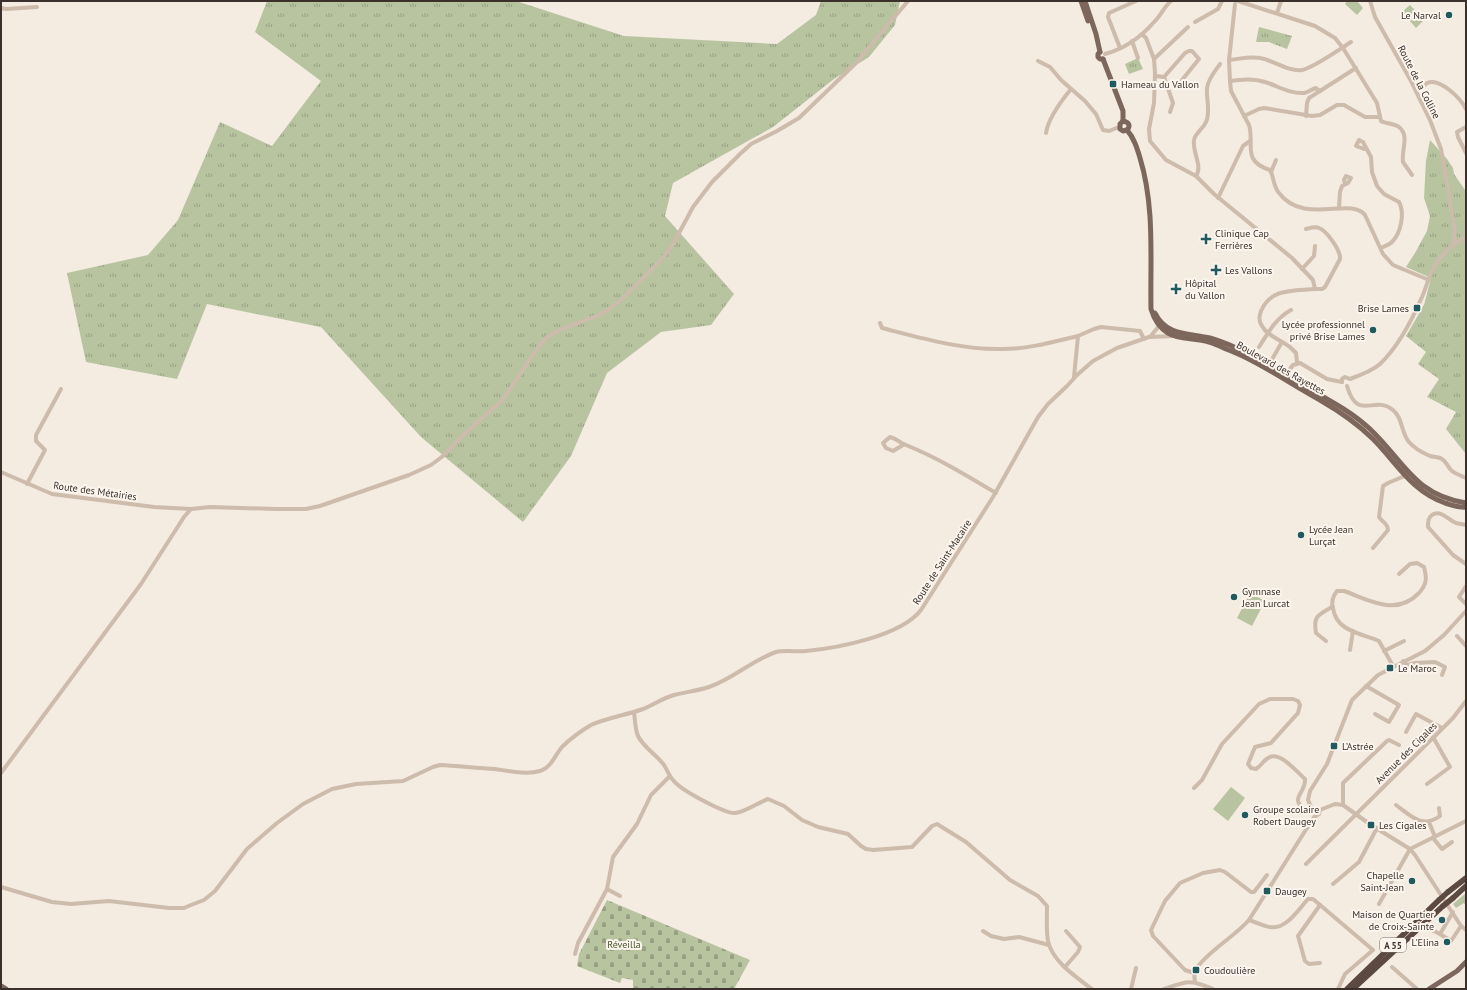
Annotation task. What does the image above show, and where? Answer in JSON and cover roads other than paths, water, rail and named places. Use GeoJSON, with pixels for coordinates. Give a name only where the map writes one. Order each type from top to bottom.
{"type":"FeatureCollection","features":[{"type":"Feature","properties":{"kind":"highway","name":"A 55"},"geometry":{"type":"LineString","coordinates":[[1347,989],[1439,900],[1466,878]]}},
{"type":"Feature","properties":{"kind":"highway","name":"A 55"},"geometry":{"type":"LineString","coordinates":[[1353,989],[1466,886]]}},
{"type":"Feature","properties":{"kind":"main road"},"geometry":{"type":"LineString","coordinates":[[1081,1],[1082,7],[1102,53]]}},
{"type":"Feature","properties":{"kind":"main road"},"geometry":{"type":"LineString","coordinates":[[1085,1],[1123,111],[1123,122],[1119,127],[1123,131],[1127,130]]}},
{"type":"Feature","properties":{"kind":"main road"},"geometry":{"type":"LineString","coordinates":[[1123,122],[1127,122],[1129,124],[1127,130]]}},
{"type":"Feature","properties":{"kind":"main road"},"geometry":{"type":"LineString","coordinates":[[1127,130],[1137,149],[1146,180],[1149,203],[1151,298],[1153,315],[1161,327]]}},
{"type":"Feature","properties":{"kind":"main road","name":"Boulevard des Rayettes"},"geometry":{"type":"LineString","coordinates":[[1151,298],[1154,310],[1160,321],[1170,330],[1177,333],[1208,338],[1236,348],[1351,419],[1373,439],[1420,490],[1444,502],[1464,507]]}},
{"type":"Feature","properties":{"kind":"main road","name":"Boulevard des Rayettes"},"geometry":{"type":"LineString","coordinates":[[1161,327],[1176,336],[1201,340],[1236,352],[1284,377]]}},
{"type":"Feature","properties":{"kind":"main road","name":"Boulevard des Rayettes"},"geometry":{"type":"LineString","coordinates":[[1407,475],[1432,492],[1466,503]]}},
{"type":"Feature","properties":{"kind":"main road"},"geometry":{"type":"LineString","coordinates":[[1429,989],[1457,971],[1466,962]]}},
{"type":"Feature","properties":{"kind":"main road"},"geometry":{"type":"LineString","coordinates":[[1,986],[6,989]]}},
{"type":"Feature","properties":{"kind":"street","name":"Route des Métairies"},"geometry":{"type":"LineString","coordinates":[[1,472],[52,494],[154,507],[191,509],[210,507],[306,509],[320,506],[409,475],[431,465],[443,456],[464,434],[502,401],[536,350],[546,338],[558,330],[609,310],[642,280],[671,248],[689,214],[702,194],[740,154],[751,144],[799,118],[855,64],[908,1]]}},
{"type":"Feature","properties":{"kind":"street"},"geometry":{"type":"LineString","coordinates":[[1120,48],[1108,17],[1109,13],[1136,1]]}},
{"type":"Feature","properties":{"kind":"street"},"geometry":{"type":"LineString","coordinates":[[1102,53],[1120,48],[1142,34],[1156,20],[1171,1]]}},
{"type":"Feature","properties":{"kind":"street"},"geometry":{"type":"LineString","coordinates":[[1195,22],[1218,8],[1222,1]]}},
{"type":"Feature","properties":{"kind":"street"},"geometry":{"type":"LineString","coordinates":[[1277,13],[1281,1]]}},
{"type":"Feature","properties":{"kind":"street","name":"Route de la Colline"},"geometry":{"type":"LineString","coordinates":[[1370,1],[1375,17],[1417,91],[1441,149],[1455,232],[1453,244]]}},
{"type":"Feature","properties":{"kind":"street"},"geometry":{"type":"LineString","coordinates":[[1412,175],[1403,162],[1402,157],[1405,138],[1404,133],[1399,127],[1392,124],[1385,124],[1381,121],[1377,103],[1356,68],[1335,38],[1315,26],[1277,13],[1235,2],[1229,60],[1230,81],[1231,90],[1251,130],[1251,155],[1260,166],[1270,170],[1276,190],[1287,202],[1315,210],[1340,208],[1360,210],[1364,213],[1387,259],[1393,265],[1429,280]]}},
{"type":"Feature","properties":{"kind":"street"},"geometry":{"type":"LineString","coordinates":[[1,8],[37,7]]}},
{"type":"Feature","properties":{"kind":"street"},"geometry":{"type":"LineString","coordinates":[[1154,59],[1188,26]]}},
{"type":"Feature","properties":{"kind":"street"},"geometry":{"type":"LineString","coordinates":[[1142,34],[1146,38],[1154,59],[1156,76],[1154,103],[1149,129],[1150,141],[1166,160],[1196,176],[1218,198],[1272,240],[1292,258],[1312,280],[1315,289]]}},
{"type":"Feature","properties":{"kind":"street"},"geometry":{"type":"LineString","coordinates":[[1132,41],[1138,58]]}},
{"type":"Feature","properties":{"kind":"street"},"geometry":{"type":"LineString","coordinates":[[1229,60],[1253,57],[1261,58],[1292,69],[1301,70],[1309,68],[1351,42]]}},
{"type":"Feature","properties":{"kind":"street"},"geometry":{"type":"LineString","coordinates":[[1164,77],[1188,50],[1199,59],[1182,80]]}},
{"type":"Feature","properties":{"kind":"street"},"geometry":{"type":"LineString","coordinates":[[1038,61],[1050,67],[1061,80],[1085,101],[1093,110],[1103,130],[1109,131],[1119,127]]}},
{"type":"Feature","properties":{"kind":"street"},"geometry":{"type":"LineString","coordinates":[[1196,176],[1199,169],[1194,147],[1194,138],[1206,122],[1209,111],[1207,89],[1209,81],[1220,64]]}},
{"type":"Feature","properties":{"kind":"street"},"geometry":{"type":"LineString","coordinates":[[1306,116],[1307,103],[1310,98],[1356,68]]}},
{"type":"Feature","properties":{"kind":"street"},"geometry":{"type":"LineString","coordinates":[[1156,76],[1164,77]]}},
{"type":"Feature","properties":{"kind":"street"},"geometry":{"type":"LineString","coordinates":[[1164,77],[1173,103],[1170,112]]}},
{"type":"Feature","properties":{"kind":"street"},"geometry":{"type":"LineString","coordinates":[[1230,81],[1244,78],[1302,93],[1309,92],[1316,88],[1320,91]]}},
{"type":"Feature","properties":{"kind":"street"},"geometry":{"type":"LineString","coordinates":[[1417,91],[1427,83],[1435,83],[1446,88],[1457,96],[1466,109]]}},
{"type":"Feature","properties":{"kind":"street"},"geometry":{"type":"LineString","coordinates":[[1046,133],[1047,126],[1059,105],[1071,89]]}},
{"type":"Feature","properties":{"kind":"street"},"geometry":{"type":"LineString","coordinates":[[1244,116],[1264,108],[1312,116],[1320,115],[1337,106],[1344,105],[1365,117],[1380,117]]}},
{"type":"Feature","properties":{"kind":"street"},"geometry":{"type":"LineString","coordinates":[[1466,127],[1456,132],[1466,153]]}},
{"type":"Feature","properties":{"kind":"street"},"geometry":{"type":"LineString","coordinates":[[1218,198],[1243,146],[1250,141]]}},
{"type":"Feature","properties":{"kind":"street"},"geometry":{"type":"LineString","coordinates":[[1365,147],[1371,157],[1372,172],[1375,182],[1380,190],[1399,202],[1402,216],[1396,236],[1390,244],[1381,248]]}},
{"type":"Feature","properties":{"kind":"street"},"geometry":{"type":"LineString","coordinates":[[1271,172],[1276,160]]}},
{"type":"Feature","properties":{"kind":"street"},"geometry":{"type":"LineString","coordinates":[[1340,208],[1340,192],[1342,186],[1345,184]]}},
{"type":"Feature","properties":{"kind":"street"},"geometry":{"type":"LineString","coordinates":[[1297,362],[1296,353],[1290,346],[1268,333],[1262,327],[1260,320],[1262,310],[1269,298],[1274,294],[1286,291],[1325,287],[1340,259],[1340,254],[1328,236],[1320,228],[1317,227],[1306,229]]}},
{"type":"Feature","properties":{"kind":"street"},"geometry":{"type":"LineString","coordinates":[[1342,382],[1342,379],[1345,377],[1350,379],[1370,371],[1380,364],[1409,324],[1432,270],[1437,262],[1453,244],[1466,237]]}},
{"type":"Feature","properties":{"kind":"street"},"geometry":{"type":"LineString","coordinates":[[1302,269],[1314,256],[1315,246]]}},
{"type":"Feature","properties":{"kind":"street"},"geometry":{"type":"LineString","coordinates":[[1154,310],[1154,314],[1161,327],[1183,336],[1194,335]]}},
{"type":"Feature","properties":{"kind":"street"},"geometry":{"type":"LineString","coordinates":[[1259,347],[1278,319],[1291,310]]}},
{"type":"Feature","properties":{"kind":"street"},"geometry":{"type":"LineString","coordinates":[[880,323],[882,328],[920,338],[977,349],[1033,347],[1078,336],[1101,327],[1140,331],[1144,339]]}},
{"type":"Feature","properties":{"kind":"street"},"geometry":{"type":"LineString","coordinates":[[1158,336],[1161,327]]}},
{"type":"Feature","properties":{"kind":"street","name":"Route de Saint-Macaire"},"geometry":{"type":"LineString","coordinates":[[1149,337],[1161,327]]}},
{"type":"Feature","properties":{"kind":"street"},"geometry":{"type":"LineString","coordinates":[[1074,379],[1078,336]]}},
{"type":"Feature","properties":{"kind":"street","name":"Route de Saint-Macaire"},"geometry":{"type":"LineString","coordinates":[[1,887],[52,902],[71,904],[108,901],[155,907],[184,908],[204,900],[215,891],[242,854],[273,827],[303,804],[332,789],[356,784],[404,781],[440,765],[504,771],[540,771],[549,764],[565,744],[592,725],[645,708],[672,695],[709,687],[752,663],[777,652],[805,651],[834,647],[870,638],[905,624],[916,616],[921,610],[996,492],[1038,417],[1048,404],[1093,361],[1116,348],[1149,337],[1176,336]]}},
{"type":"Feature","properties":{"kind":"street"},"geometry":{"type":"LineString","coordinates":[[1271,360],[1282,342]]}},
{"type":"Feature","properties":{"kind":"street"},"geometry":{"type":"LineString","coordinates":[[1284,377],[1289,368],[1297,362]]}},
{"type":"Feature","properties":{"kind":"street"},"geometry":{"type":"LineString","coordinates":[[1297,362],[1304,364],[1327,379],[1342,382],[1347,386],[1350,396],[1355,403],[1359,405],[1385,405],[1393,409],[1397,414],[1404,435],[1410,443],[1424,454],[1442,459],[1452,471],[1466,478]]}},
{"type":"Feature","properties":{"kind":"street"},"geometry":{"type":"LineString","coordinates":[[1347,386],[1350,383],[1350,379]]}},
{"type":"Feature","properties":{"kind":"street"},"geometry":{"type":"LineString","coordinates":[[27,484],[45,450],[36,441],[36,436],[61,389]]}},
{"type":"Feature","properties":{"kind":"street"},"geometry":{"type":"LineString","coordinates":[[903,445],[893,451],[886,448],[883,443],[890,437],[898,438],[903,445],[948,464],[996,492]]}},
{"type":"Feature","properties":{"kind":"street"},"geometry":{"type":"LineString","coordinates":[[1373,548],[1388,530],[1386,524],[1380,520],[1379,517],[1383,486],[1407,475]]}},
{"type":"Feature","properties":{"kind":"street"},"geometry":{"type":"LineString","coordinates":[[1,773],[141,584],[184,517],[191,509]]}},
{"type":"Feature","properties":{"kind":"street"},"geometry":{"type":"LineString","coordinates":[[1466,525],[1456,523],[1441,514],[1436,513],[1431,516],[1428,521],[1428,527],[1453,555],[1466,564]]}},
{"type":"Feature","properties":{"kind":"street"},"geometry":{"type":"LineString","coordinates":[[1393,666],[1379,640],[1342,627],[1334,617],[1332,608],[1333,597],[1337,591],[1344,591],[1382,605],[1403,605],[1414,599],[1424,588],[1427,577],[1424,567],[1417,563],[1410,564],[1399,574]]}},
{"type":"Feature","properties":{"kind":"street"},"geometry":{"type":"LineString","coordinates":[[1466,586],[1459,597],[1466,604]]}},
{"type":"Feature","properties":{"kind":"street"},"geometry":{"type":"LineString","coordinates":[[1326,642],[1316,633],[1314,623],[1317,617],[1332,608]]}},
{"type":"Feature","properties":{"kind":"street"},"geometry":{"type":"LineString","coordinates":[[1309,812],[1311,807],[1308,800],[1310,791],[1327,764],[1352,700],[1378,675],[1425,651],[1444,635],[1466,611]]}},
{"type":"Feature","properties":{"kind":"street"},"geometry":{"type":"LineString","coordinates":[[1350,650],[1353,631]]}},
{"type":"Feature","properties":{"kind":"street"},"geometry":{"type":"LineString","coordinates":[[1457,636],[1466,646]]}},
{"type":"Feature","properties":{"kind":"street"},"geometry":{"type":"LineString","coordinates":[[1384,651],[1404,641]]}},
{"type":"Feature","properties":{"kind":"street"},"geometry":{"type":"LineString","coordinates":[[1403,661],[1407,665],[1435,662],[1445,668],[1442,675]]}},
{"type":"Feature","properties":{"kind":"street"},"geometry":{"type":"LineString","coordinates":[[1366,686],[1399,705],[1389,722],[1375,714]]}},
{"type":"Feature","properties":{"kind":"street"},"geometry":{"type":"LineString","coordinates":[[1194,788],[1202,780],[1222,744],[1259,704],[1270,699],[1293,699],[1298,701],[1300,705],[1298,712],[1271,743],[1255,747],[1248,764],[1251,768],[1256,769],[1271,756],[1277,756],[1283,759],[1305,779],[1305,784],[1299,794],[1298,800],[1302,807],[1314,817]]}},
{"type":"Feature","properties":{"kind":"street","name":"Avenue des Cigales"},"geometry":{"type":"LineString","coordinates":[[1306,864],[1453,718],[1466,702]]}},
{"type":"Feature","properties":{"kind":"street"},"geometry":{"type":"LineString","coordinates":[[634,712],[637,735],[664,766],[669,777],[678,786],[725,812],[734,813],[743,811],[768,799],[784,806],[802,820],[818,827],[848,834],[861,846],[866,849],[873,850],[912,847],[932,826],[937,824],[966,842],[1010,880],[1032,892],[1044,901],[1047,906],[1048,943],[1055,957],[1092,989]]}},
{"type":"Feature","properties":{"kind":"street"},"geometry":{"type":"LineString","coordinates":[[1406,732],[1416,714],[1442,728]]}},
{"type":"Feature","properties":{"kind":"street"},"geometry":{"type":"LineString","coordinates":[[1427,784],[1450,767],[1433,737]]}},
{"type":"Feature","properties":{"kind":"street"},"geometry":{"type":"LineString","coordinates":[[1343,804],[1343,783],[1387,741],[1389,740],[1399,745]]}},
{"type":"Feature","properties":{"kind":"street"},"geometry":{"type":"LineString","coordinates":[[575,954],[578,944],[607,889],[612,857],[637,824],[651,795],[669,777]]}},
{"type":"Feature","properties":{"kind":"street"},"geometry":{"type":"LineString","coordinates":[[1195,981],[1194,973],[1203,961],[1249,920],[1314,817],[1319,814],[1320,810],[1335,804],[1343,804],[1356,815],[1410,849],[1415,854],[1461,926],[1466,930]]}},
{"type":"Feature","properties":{"kind":"street"},"geometry":{"type":"LineString","coordinates":[[1396,805],[1418,821],[1429,822],[1440,816],[1438,808]]}},
{"type":"Feature","properties":{"kind":"street"},"geometry":{"type":"LineString","coordinates":[[1311,807],[1316,806],[1320,810]]}},
{"type":"Feature","properties":{"kind":"street"},"geometry":{"type":"LineString","coordinates":[[1379,904],[1410,849],[1466,821]]}},
{"type":"Feature","properties":{"kind":"street"},"geometry":{"type":"LineString","coordinates":[[1429,822],[1434,837],[1442,849],[1452,842]]}},
{"type":"Feature","properties":{"kind":"street"},"geometry":{"type":"LineString","coordinates":[[1333,884],[1359,862],[1376,828]]}},
{"type":"Feature","properties":{"kind":"street"},"geometry":{"type":"LineString","coordinates":[[1194,973],[1185,970],[1152,936],[1151,930],[1165,901],[1180,883],[1203,874],[1220,870],[1251,892],[1254,892],[1267,875]]}},
{"type":"Feature","properties":{"kind":"street"},"geometry":{"type":"LineString","coordinates":[[607,889],[620,896]]}},
{"type":"Feature","properties":{"kind":"street"},"geometry":{"type":"LineString","coordinates":[[1249,920],[1270,927],[1280,927],[1286,923],[1308,899],[1313,899],[1373,950],[1345,974],[1338,989]]}},
{"type":"Feature","properties":{"kind":"street"},"geometry":{"type":"LineString","coordinates":[[1320,905],[1298,936],[1305,961],[1309,964],[1320,963]]}},
{"type":"Feature","properties":{"kind":"street"},"geometry":{"type":"LineString","coordinates":[[1440,934],[1453,912]]}},
{"type":"Feature","properties":{"kind":"street"},"geometry":{"type":"LineString","coordinates":[[1430,929],[1451,941],[1461,926]]}},
{"type":"Feature","properties":{"kind":"street"},"geometry":{"type":"LineString","coordinates":[[983,931],[990,936],[1004,939],[1019,937],[1048,943]]}},
{"type":"Feature","properties":{"kind":"street"},"geometry":{"type":"LineString","coordinates":[[1065,967],[1078,952],[1080,947],[1066,931]]}},
{"type":"Feature","properties":{"kind":"street"},"geometry":{"type":"LineString","coordinates":[[1392,967],[1417,989]]}},
{"type":"Feature","properties":{"kind":"street"},"geometry":{"type":"LineString","coordinates":[[1131,989],[1136,968]]}},
{"type":"Feature","properties":{"kind":"street"},"geometry":{"type":"LineString","coordinates":[[1164,989],[1182,982],[1195,981],[1213,989]]}},
{"type":"Feature","properties":{"kind":"place","name":"Le Narval"},"geometry":{"type":"Point","coordinates":[1449,15]}},
{"type":"Feature","properties":{"kind":"place","name":"Hameau du Vallon"},"geometry":{"type":"Point","coordinates":[1113,84]}},
{"type":"Feature","properties":{"kind":"place","name":"Clinique Cap Ferrières"},"geometry":{"type":"Point","coordinates":[1206,239]}},
{"type":"Feature","properties":{"kind":"place","name":"Les Vallons"},"geometry":{"type":"Point","coordinates":[1216,270]}},
{"type":"Feature","properties":{"kind":"place","name":"Hôpital du Vallon"},"geometry":{"type":"Point","coordinates":[1176,289]}},
{"type":"Feature","properties":{"kind":"place","name":"Brise Lames"},"geometry":{"type":"Point","coordinates":[1417,308]}},
{"type":"Feature","properties":{"kind":"place","name":"Lycée professionnel privé Brise Lames"},"geometry":{"type":"Point","coordinates":[1373,330]}},
{"type":"Feature","properties":{"kind":"place","name":"Lycée Jean Lurçat"},"geometry":{"type":"Point","coordinates":[1301,535]}},
{"type":"Feature","properties":{"kind":"place","name":"Gymnase Jean Lurcat"},"geometry":{"type":"Point","coordinates":[1234,597]}},
{"type":"Feature","properties":{"kind":"place","name":"Le Maroc"},"geometry":{"type":"Point","coordinates":[1390,668]}},
{"type":"Feature","properties":{"kind":"place","name":"L’Astrée"},"geometry":{"type":"Point","coordinates":[1334,746]}},
{"type":"Feature","properties":{"kind":"place","name":"Groupe scolaire Robert Daugey"},"geometry":{"type":"Point","coordinates":[1245,815]}},
{"type":"Feature","properties":{"kind":"place","name":"Les Cigales"},"geometry":{"type":"Point","coordinates":[1371,825]}},
{"type":"Feature","properties":{"kind":"place","name":"Chapelle Saint-Jean"},"geometry":{"type":"Point","coordinates":[1412,881]}},
{"type":"Feature","properties":{"kind":"place","name":"Daugey"},"geometry":{"type":"Point","coordinates":[1267,891]}},
{"type":"Feature","properties":{"kind":"place","name":"Maison de Quartier de Croix-Sainte"},"geometry":{"type":"Point","coordinates":[1442,920]}},
{"type":"Feature","properties":{"kind":"place","name":"L'Elina"},"geometry":{"type":"Point","coordinates":[1447,942]}},
{"type":"Feature","properties":{"kind":"place","name":"Coudoulière"},"geometry":{"type":"Point","coordinates":[1196,970]}},
{"type":"Feature","properties":{"kind":"park label","name":"Réveilla"},"geometry":{"type":"Point","coordinates":[624,944]}}]}
